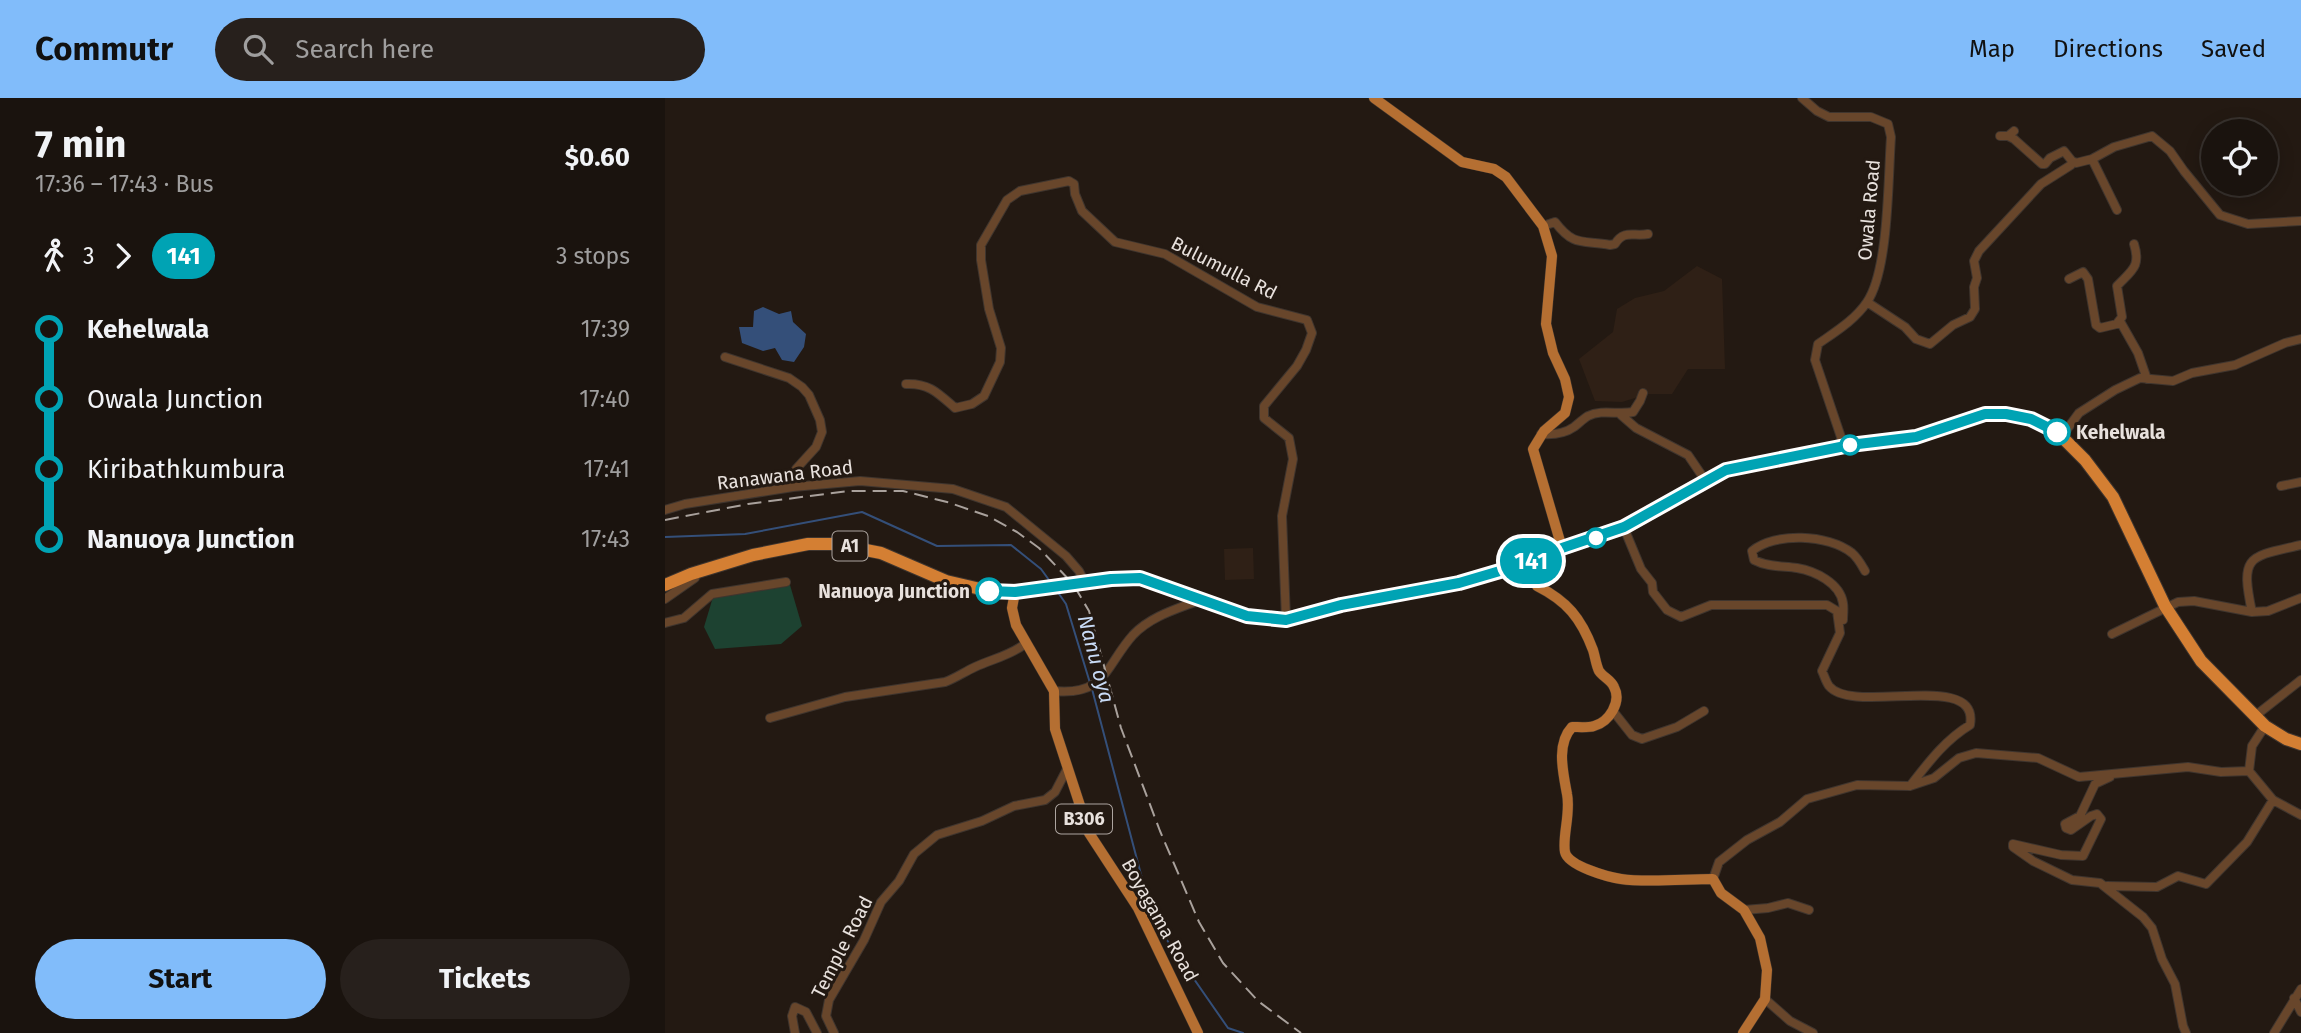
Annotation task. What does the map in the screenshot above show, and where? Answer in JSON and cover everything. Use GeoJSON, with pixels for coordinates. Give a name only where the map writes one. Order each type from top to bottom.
{"type":"FeatureCollection","features":[{"type":"Feature","properties":{"kind":"highway","name":"A1"},"geometry":{"type":"LineString","coordinates":[[665,585],[691,573],[736,560],[808,544],[835,544],[881,554],[946,581],[989,591],[1015,592],[1140,578],[1247,616],[1286,620],[1341,605],[1459,583],[1527,563],[1624,527],[1726,470],[1844,446],[1916,437],[1985,414],[2006,414],[2031,419],[2062,436],[2085,460],[2113,497],[2165,606],[2201,661],[2260,721],[2286,739],[2301,744]]}},
{"type":"Feature","properties":{"kind":"main road"},"geometry":{"type":"LineString","coordinates":[[1374,98],[1462,162],[1494,169],[1506,177],[1543,226],[1552,256],[1546,324],[1569,397],[1565,412],[1546,430],[1533,449],[1562,548]]}},
{"type":"Feature","properties":{"kind":"main road"},"geometry":{"type":"LineString","coordinates":[[1527,563],[1537,586],[1557,596],[1570,609],[1585,631],[1599,671],[1613,684],[1616,692],[1613,711],[1595,726],[1572,727],[1565,735],[1562,759],[1569,803],[1565,852],[1569,860],[1579,866],[1622,879],[1713,879],[1721,893],[1744,910],[1760,938],[1767,970],[1765,999],[1743,1033]]}},
{"type":"Feature","properties":{"kind":"main road","name":"Boyagama Road"},"geometry":{"type":"LineString","coordinates":[[1015,592],[1013,614],[1025,644],[1050,680],[1054,691],[1055,729],[1089,833],[1138,908],[1198,1033]]}},
{"type":"Feature","properties":{"kind":"street","name":"Owala Road"},"geometry":{"type":"LineString","coordinates":[[1802,98],[1829,117],[1871,117],[1888,124],[1891,137],[1879,278],[1867,302],[1849,321],[1818,344],[1815,360],[1844,446]]}},
{"type":"Feature","properties":{"kind":"street"},"geometry":{"type":"LineString","coordinates":[[2007,134],[2042,164],[2064,151],[2076,163],[2092,159],[2114,147],[2152,136],[2170,151],[2220,215],[2248,224],[2301,221]]}},
{"type":"Feature","properties":{"kind":"street"},"geometry":{"type":"LineString","coordinates":[[2092,159],[2117,210]]}},
{"type":"Feature","properties":{"kind":"street"},"geometry":{"type":"LineString","coordinates":[[1867,302],[1905,327],[1916,339],[1930,344],[1953,325],[1970,317],[1975,309],[1977,278],[1974,261],[1979,251],[2041,184],[2071,165],[2072,161]]}},
{"type":"Feature","properties":{"kind":"street","name":"Bulumulla Rd"},"geometry":{"type":"LineString","coordinates":[[906,384],[919,383],[932,387],[955,408],[972,404],[984,396],[1000,362],[1001,348],[989,309],[981,246],[1007,201],[1020,191],[1069,181],[1074,184],[1082,211],[1115,242],[1165,254],[1257,307],[1307,320],[1312,333],[1306,350],[1297,366],[1264,406],[1264,418],[1289,438],[1293,459],[1282,516],[1286,620]]}},
{"type":"Feature","properties":{"kind":"street"},"geometry":{"type":"LineString","coordinates":[[1543,226],[1555,222],[1566,237],[1610,245],[1615,244],[1619,237],[1626,233],[1648,234]]}},
{"type":"Feature","properties":{"kind":"street"},"geometry":{"type":"LineString","coordinates":[[2069,279],[2083,272],[2088,279],[2096,325],[2100,328],[2118,322],[2122,317],[2117,286],[2137,263],[2134,244]]}},
{"type":"Feature","properties":{"kind":"street"},"geometry":{"type":"LineString","coordinates":[[2118,322],[2138,353],[2147,379]]}},
{"type":"Feature","properties":{"kind":"street"},"geometry":{"type":"LineString","coordinates":[[2062,436],[2079,413],[2115,390],[2140,379],[2173,381],[2192,373],[2235,365],[2285,343],[2301,340]]}},
{"type":"Feature","properties":{"kind":"street"},"geometry":{"type":"LineString","coordinates":[[725,357],[789,378],[809,395],[822,432],[816,447],[796,469],[793,487]]}},
{"type":"Feature","properties":{"kind":"street"},"geometry":{"type":"LineString","coordinates":[[1625,416],[1633,412],[1643,393]]}},
{"type":"Feature","properties":{"kind":"street"},"geometry":{"type":"LineString","coordinates":[[1546,430],[1556,435],[1571,429],[1587,416],[1605,412],[1625,416],[1636,428],[1688,456],[1705,480]]}},
{"type":"Feature","properties":{"kind":"street","name":"Ranawana Road"},"geometry":{"type":"LineString","coordinates":[[665,510],[685,504],[793,487],[860,481],[953,489],[1006,507],[1066,556],[1085,583]]}},
{"type":"Feature","properties":{"kind":"street"},"geometry":{"type":"LineString","coordinates":[[2281,486],[2301,482]]}},
{"type":"Feature","properties":{"kind":"street"},"geometry":{"type":"LineString","coordinates":[[1624,527],[1641,569],[1652,583],[1653,592],[1667,610],[1681,617],[1710,605],[1827,606],[1837,611],[1840,633]]}},
{"type":"Feature","properties":{"kind":"street"},"geometry":{"type":"LineString","coordinates":[[1865,571],[1850,552],[1822,540],[1779,540],[1758,546],[1752,551],[1754,560],[1760,564],[1800,568],[1835,585],[1843,602],[1840,633],[1822,671],[1830,687],[1845,696],[1863,698],[1944,695],[1960,701],[1968,710],[1970,725],[1957,733],[1931,758],[1910,786]]}},
{"type":"Feature","properties":{"kind":"street"},"geometry":{"type":"LineString","coordinates":[[2252,612],[2246,583],[2247,568],[2255,558],[2301,545]]}},
{"type":"Feature","properties":{"kind":"street"},"geometry":{"type":"LineString","coordinates":[[665,599],[689,581],[736,560]]}},
{"type":"Feature","properties":{"kind":"street"},"geometry":{"type":"LineString","coordinates":[[665,623],[684,618],[712,594],[786,582]]}},
{"type":"Feature","properties":{"kind":"street"},"geometry":{"type":"LineString","coordinates":[[2112,634],[2178,602],[2194,601],[2252,612],[2268,611],[2301,598]]}},
{"type":"Feature","properties":{"kind":"street"},"geometry":{"type":"LineString","coordinates":[[1054,691],[1068,692],[1095,684],[1107,674],[1134,634],[1162,614],[1201,600]]}},
{"type":"Feature","properties":{"kind":"street"},"geometry":{"type":"LineString","coordinates":[[770,718],[845,696],[959,678],[973,668],[1009,655],[1025,644]]}},
{"type":"Feature","properties":{"kind":"street"},"geometry":{"type":"LineString","coordinates":[[2301,680],[2260,721],[2252,746],[2249,771],[2273,800],[2301,815]]}},
{"type":"Feature","properties":{"kind":"street"},"geometry":{"type":"LineString","coordinates":[[1613,711],[1632,735],[1642,739],[1678,727],[1704,711]]}},
{"type":"Feature","properties":{"kind":"street"},"geometry":{"type":"LineString","coordinates":[[1713,879],[1719,862],[1747,840],[1780,822],[1807,799],[1857,785],[1910,786],[1934,778],[1959,758],[1976,753],[2038,758],[2079,777],[2188,767],[2221,772],[2249,771]]}},
{"type":"Feature","properties":{"kind":"street","name":"Temple Road"},"geometry":{"type":"LineString","coordinates":[[834,1033],[826,1016],[829,1000],[864,940],[881,902],[899,881],[914,854],[937,835],[982,821],[1014,806],[1045,800],[1055,792],[1067,769]]}},
{"type":"Feature","properties":{"kind":"street"},"geometry":{"type":"LineString","coordinates":[[2117,773],[2095,784],[2080,816],[2065,824],[2066,828],[2071,830],[2091,816],[2097,814],[2101,819],[2083,856],[2061,855],[2013,844],[2013,847],[2057,874],[2072,880],[2100,883],[2143,917],[2152,928],[2162,959],[2175,984],[2186,1033]]}},
{"type":"Feature","properties":{"kind":"street"},"geometry":{"type":"LineString","coordinates":[[2105,886],[2157,887],[2178,876],[2206,884],[2247,842],[2273,800]]}},
{"type":"Feature","properties":{"kind":"street"},"geometry":{"type":"LineString","coordinates":[[1744,910],[1788,903],[1808,910]]}},
{"type":"Feature","properties":{"kind":"street"},"geometry":{"type":"LineString","coordinates":[[2274,1033],[2301,989]]}},
{"type":"Feature","properties":{"kind":"street"},"geometry":{"type":"LineString","coordinates":[[2294,998],[2301,1012]]}},
{"type":"Feature","properties":{"kind":"street"},"geometry":{"type":"LineString","coordinates":[[1765,999],[1790,1021],[1813,1033]]}},
{"type":"Feature","properties":{"kind":"street","name":"Temple Road"},"geometry":{"type":"LineString","coordinates":[[795,1033],[792,1016],[795,1007],[806,1012],[817,1033]]}},
{"type":"Feature","properties":{"kind":"shaded area"},"geometry":{"type":"Polygon","coordinates":[[[1697,266],[1722,279],[1725,369],[1688,369],[1672,394],[1648,394],[1622,402],[1595,401],[1579,359],[1613,332],[1617,309],[1635,298],[1664,291],[1697,266]]]}},
{"type":"Feature","properties":{"kind":"shaded area"},"geometry":{"type":"Polygon","coordinates":[[[1253,548],[1254,579],[1225,580],[1224,549],[1253,548]]]}},
{"type":"Feature","properties":{"kind":"green space"},"geometry":{"type":"Polygon","coordinates":[[[790,585],[802,626],[781,644],[715,649],[704,627],[713,597],[790,585]]]}},
{"type":"Feature","properties":{"kind":"water"},"geometry":{"type":"Polygon","coordinates":[[[763,307],[779,314],[791,311],[793,322],[806,334],[804,347],[794,362],[782,360],[775,348],[763,351],[742,343],[739,327],[753,327],[754,311],[763,307]]]}},
{"type":"Feature","properties":{"kind":"waterway","name":"Nanu oya"},"geometry":{"type":"LineString","coordinates":[[665,537],[745,534],[862,512],[937,546],[1011,545],[1041,569],[1049,580]]}},
{"type":"Feature","properties":{"kind":"waterway","name":"Nanu oya"},"geometry":{"type":"LineString","coordinates":[[1057,591],[1066,604],[1090,683]]}},
{"type":"Feature","properties":{"kind":"waterway","name":"Nanu oya"},"geometry":{"type":"LineString","coordinates":[[1092,689],[1153,920],[1228,1028],[1243,1033]]}},
{"type":"Feature","properties":{"kind":"railway"},"geometry":{"type":"LineString","coordinates":[[665,520],[748,504],[848,491],[903,491],[988,516],[1039,548],[1073,584],[1089,611],[1121,728],[1160,831],[1199,922],[1223,963],[1258,1001],[1301,1033]]}},
{"type":"Feature","properties":{"kind":"bus line","name":"141"},"geometry":{"type":"LineString","coordinates":[[989,591],[1015,592],[1111,579],[1140,578],[1247,616],[1286,620],[1341,605],[1459,583],[1527,563],[1624,527],[1726,470],[1850,445],[1916,437],[1985,414],[2006,414],[2031,419],[2057,432]]}},
{"type":"Feature","properties":{"kind":"place","name":"Kehelwala"},"geometry":{"type":"Point","coordinates":[2057,432]}},
{"type":"Feature","properties":{"kind":"place","name":"Nanuoya Junction"},"geometry":{"type":"Point","coordinates":[989,591]}}]}
